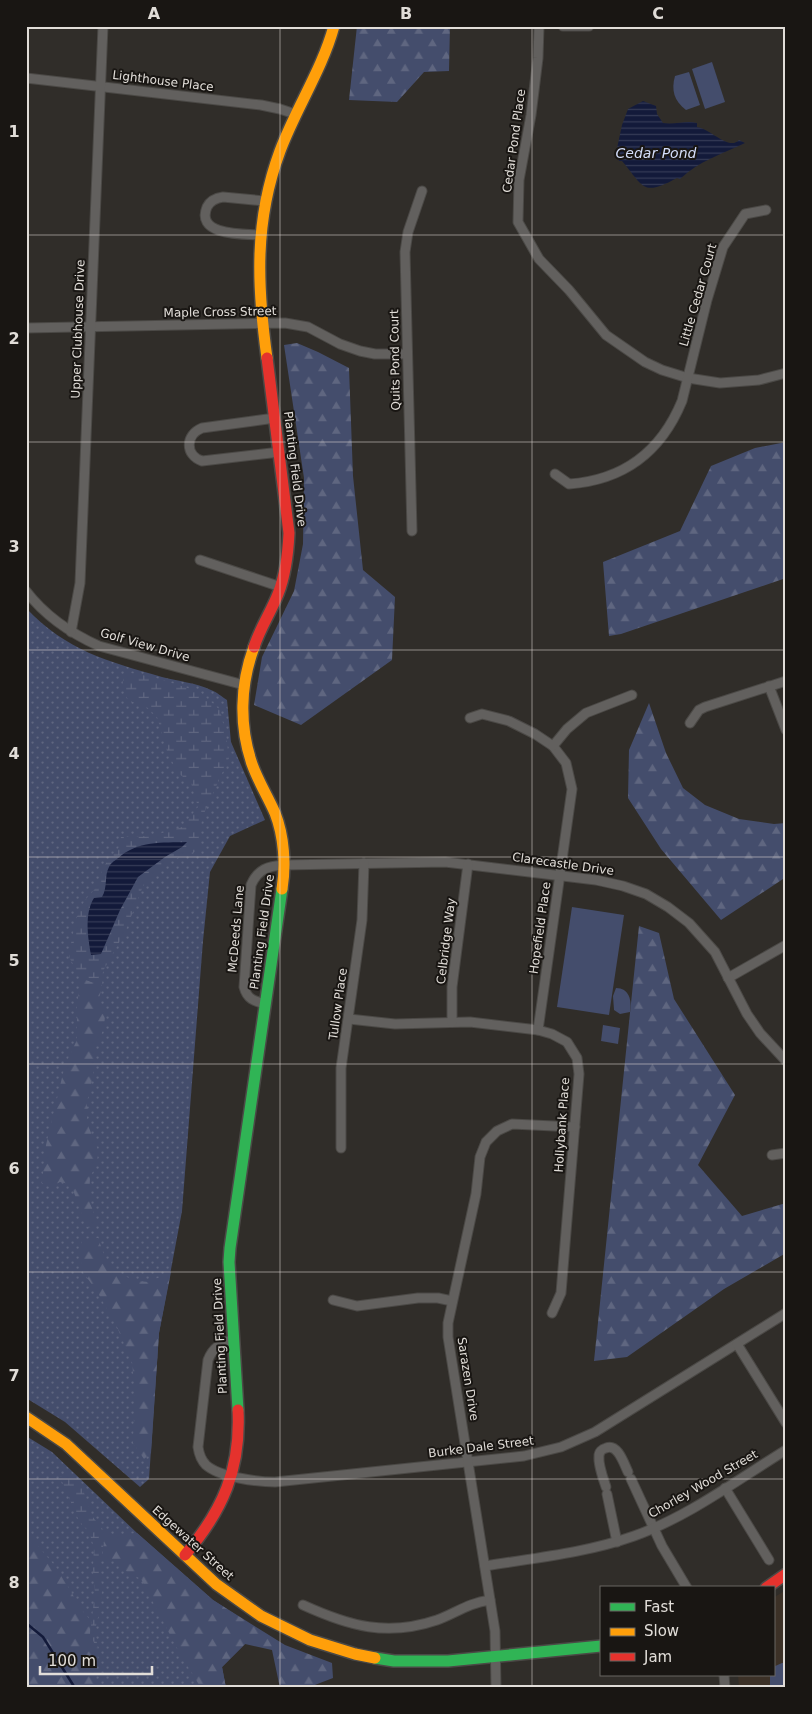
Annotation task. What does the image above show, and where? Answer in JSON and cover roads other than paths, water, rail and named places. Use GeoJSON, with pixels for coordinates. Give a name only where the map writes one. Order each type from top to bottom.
{"type":"FeatureCollection","features":[{"type":"Feature","properties":{"kind":"street","name":"Upper Clubhouse Drive"},"geometry":{"type":"LineString","coordinates":[[71,632],[80,583],[103,26]]}},
{"type":"Feature","properties":{"kind":"street","name":"Planting Field Drive"},"geometry":{"type":"LineString","coordinates":[[185,1555],[199,1540],[215,1517],[227,1492],[237,1457],[239,1430],[229,1262],[230,1248],[283,883],[284,865],[277,820],[249,753],[243,716],[244,685],[253,648],[281,587],[286,564],[289,533],[262,324],[258,282],[260,235],[265,201],[278,154],[295,114],[319,71],[327,52],[334,26]]}},
{"type":"Feature","properties":{"kind":"street","name":"Cedar Pond Place"},"geometry":{"type":"LineString","coordinates":[[539,26],[538,58],[531,115],[519,180],[518,222],[539,259],[606,335],[645,362],[662,370],[705,382],[738,383],[759,380],[786,372]]}},
{"type":"Feature","properties":{"kind":"street"},"geometry":{"type":"LineString","coordinates":[[563,26],[589,26]]}},
{"type":"Feature","properties":{"kind":"street","name":"Lighthouse Place"},"geometry":{"type":"LineString","coordinates":[[26,78],[261,105],[280,108],[295,114]]}},
{"type":"Feature","properties":{"kind":"street","name":"Quits Pond Court"},"geometry":{"type":"LineString","coordinates":[[412,531],[406,247],[408,232],[422,191]]}},
{"type":"Feature","properties":{"kind":"street"},"geometry":{"type":"LineString","coordinates":[[260,235],[216,230],[208,223],[206,213],[209,204],[218,198],[265,201]]}},
{"type":"Feature","properties":{"kind":"street","name":"Little Cedar Court"},"geometry":{"type":"LineString","coordinates":[[555,474],[569,484],[610,476],[638,461],[661,440],[682,401],[707,300],[724,247],[745,214],[766,210]]}},
{"type":"Feature","properties":{"kind":"street","name":"Maple Cross Street"},"geometry":{"type":"LineString","coordinates":[[26,328],[285,323],[318,331],[340,344],[360,351],[375,354],[407,354]]}},
{"type":"Feature","properties":{"kind":"street"},"geometry":{"type":"LineString","coordinates":[[275,418],[202,428],[190,437],[189,447],[193,456],[202,461],[280,452]]}},
{"type":"Feature","properties":{"kind":"street"},"geometry":{"type":"LineString","coordinates":[[200,560],[281,587]]}},
{"type":"Feature","properties":{"kind":"street","name":"Golf View Drive"},"geometry":{"type":"LineString","coordinates":[[26,591],[43,610],[71,632],[98,646],[244,685]]}},
{"type":"Feature","properties":{"kind":"street"},"geometry":{"type":"LineString","coordinates":[[690,723],[699,710],[705,707],[786,681]]}},
{"type":"Feature","properties":{"kind":"street"},"geometry":{"type":"LineString","coordinates":[[769,686],[786,730]]}},
{"type":"Feature","properties":{"kind":"street"},"geometry":{"type":"LineString","coordinates":[[553,746],[567,729],[586,713],[632,696]]}},
{"type":"Feature","properties":{"kind":"street","name":"Hopefield Place"},"geometry":{"type":"LineString","coordinates":[[470,718],[482,714],[509,721],[535,734],[553,746],[566,762],[572,789],[538,1030]]}},
{"type":"Feature","properties":{"kind":"street","name":"Clarecastle Drive"},"geometry":{"type":"LineString","coordinates":[[284,865],[445,862],[596,880],[623,886],[646,894],[668,906],[689,924],[715,952],[747,1014],[760,1033],[786,1061]]}},
{"type":"Feature","properties":{"kind":"street","name":"Tullow Place"},"geometry":{"type":"LineString","coordinates":[[341,1148],[340,1068],[349,1019],[362,920],[364,863]]}},
{"type":"Feature","properties":{"kind":"street","name":"Celbridge Way"},"geometry":{"type":"LineString","coordinates":[[452,1022],[452,987],[468,864]]}},
{"type":"Feature","properties":{"kind":"street","name":"McDeeds Lane"},"geometry":{"type":"LineString","coordinates":[[266,1004],[249,998],[244,987],[251,889],[254,878],[259,872],[272,866],[284,865]]}},
{"type":"Feature","properties":{"kind":"street"},"geometry":{"type":"LineString","coordinates":[[728,978],[786,945]]}},
{"type":"Feature","properties":{"kind":"street","name":"Hollybank Place"},"geometry":{"type":"LineString","coordinates":[[349,1019],[395,1024],[483,1023],[538,1030],[552,1034],[567,1042],[577,1058],[579,1074],[561,1293],[552,1312]]}},
{"type":"Feature","properties":{"kind":"street","name":"Sarazen Drive"},"geometry":{"type":"LineString","coordinates":[[496,1688],[497,1656],[490,1600],[448,1337],[448,1324],[476,1194],[480,1157],[486,1142],[497,1131],[512,1124],[575,1128]]}},
{"type":"Feature","properties":{"kind":"street"},"geometry":{"type":"LineString","coordinates":[[772,1155],[786,1153]]}},
{"type":"Feature","properties":{"kind":"street"},"geometry":{"type":"LineString","coordinates":[[333,1300],[357,1306],[423,1298],[438,1298],[452,1301]]}},
{"type":"Feature","properties":{"kind":"street","name":"Burke Dale Street"},"geometry":{"type":"LineString","coordinates":[[234,1339],[215,1348],[208,1360],[198,1447],[200,1455],[207,1466],[217,1472],[250,1480],[275,1482],[543,1453],[595,1432],[786,1314]]}},
{"type":"Feature","properties":{"kind":"street"},"geometry":{"type":"LineString","coordinates":[[737,1344],[786,1423]]}},
{"type":"Feature","properties":{"kind":"street","name":"Edgewater Street"},"geometry":{"type":"LineString","coordinates":[[26,1417],[66,1444],[216,1584],[261,1616],[310,1640],[355,1654],[394,1661],[448,1661],[600,1646]]}},
{"type":"Feature","properties":{"kind":"street"},"geometry":{"type":"LineString","coordinates":[[595,1432],[604,1448]]}},
{"type":"Feature","properties":{"kind":"street"},"geometry":{"type":"LineString","coordinates":[[617,1542],[599,1460],[600,1452],[604,1448],[609,1447],[617,1451],[662,1546],[686,1586]]}},
{"type":"Feature","properties":{"kind":"street","name":"Chorley Wood Street"},"geometry":{"type":"LineString","coordinates":[[485,1566],[586,1550],[617,1542],[654,1529],[786,1450]]}},
{"type":"Feature","properties":{"kind":"street"},"geometry":{"type":"LineString","coordinates":[[725,1488],[769,1560]]}},
{"type":"Feature","properties":{"kind":"street"},"geometry":{"type":"LineString","coordinates":[[769,1586],[786,1574]]}},
{"type":"Feature","properties":{"kind":"street"},"geometry":{"type":"LineString","coordinates":[[303,1605],[328,1617],[358,1626],[400,1628],[447,1616],[471,1603],[490,1600]]}},
{"type":"Feature","properties":{"kind":"water","name":"Cedar Pond"},"geometry":{"type":"Polygon","coordinates":[[[643,101],[656,106],[657,114],[663,123],[697,123],[697,127],[725,141],[735,143],[739,140],[745,143],[719,154],[680,179],[677,178],[657,187],[650,188],[645,186],[640,183],[622,161],[619,161],[616,153],[622,125],[628,109],[643,101]]]}},
{"type":"Feature","properties":{"kind":"water"},"geometry":{"type":"Polygon","coordinates":[[[187,842],[138,877],[120,910],[101,954],[91,955],[88,926],[89,911],[94,898],[102,897],[104,893],[110,865],[133,848],[159,843],[187,842]]]}},
{"type":"Feature","properties":{"kind":"waterway"},"geometry":{"type":"LineString","coordinates":[[26,1623],[43,1637],[75,1688]]}}]}
